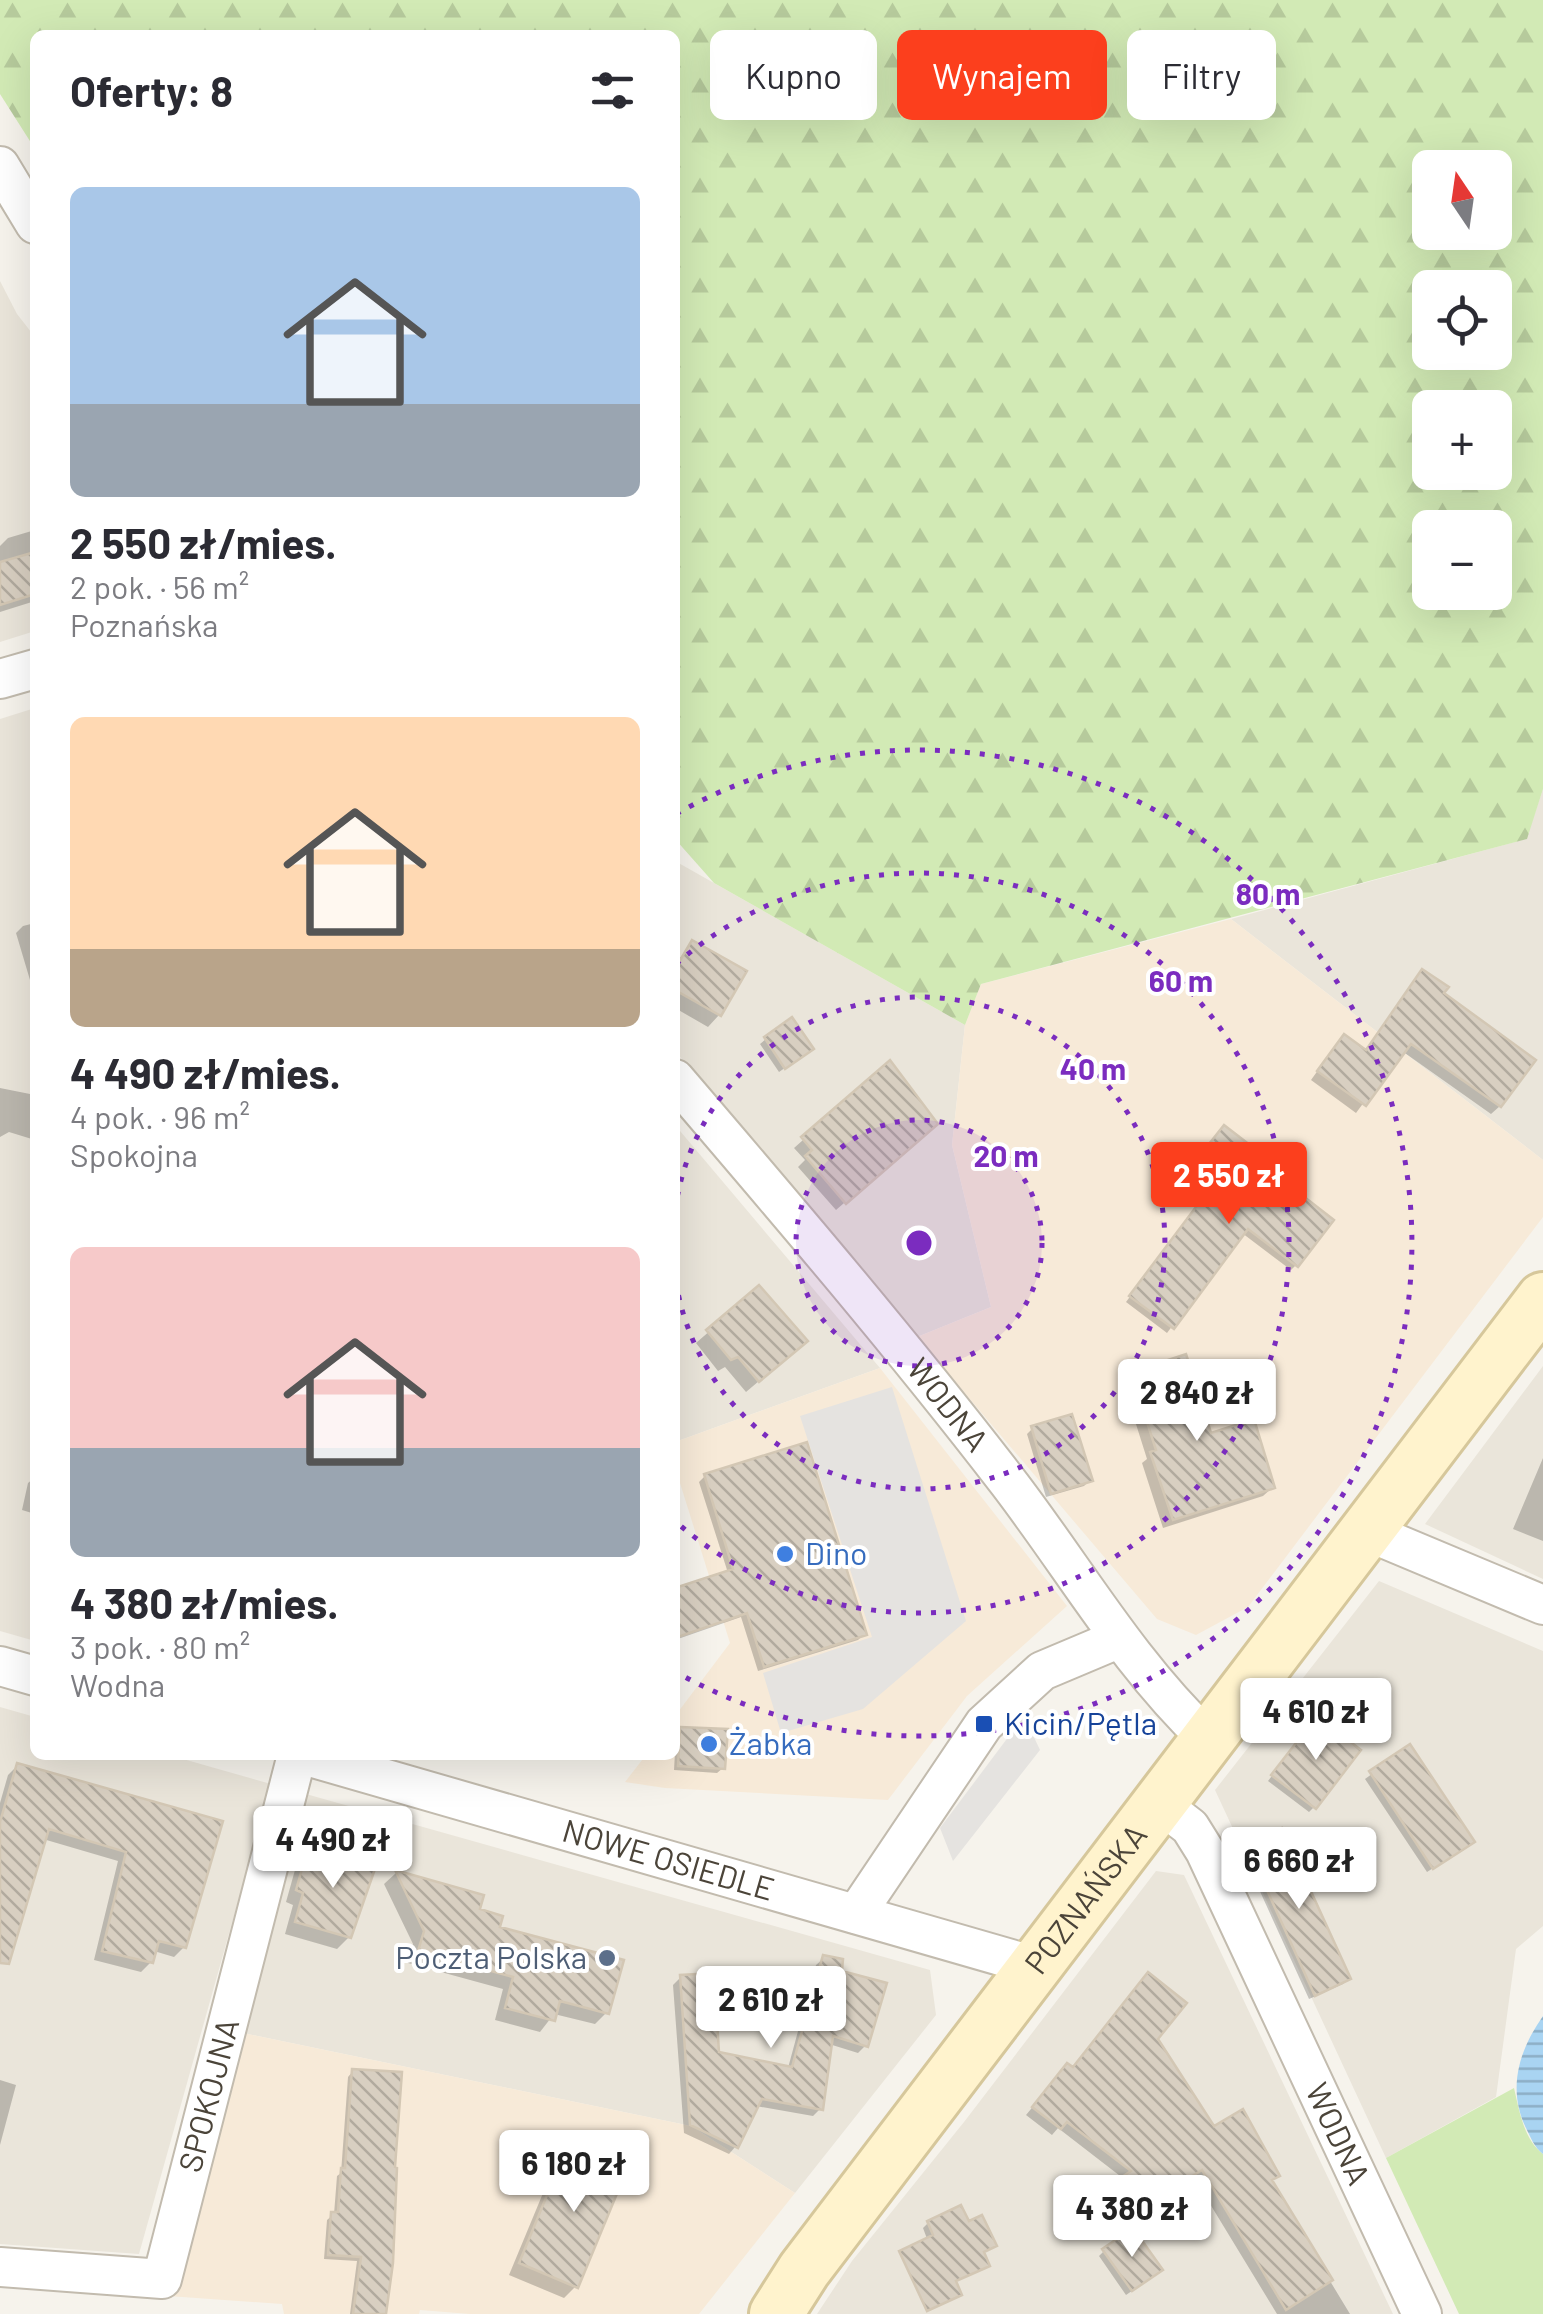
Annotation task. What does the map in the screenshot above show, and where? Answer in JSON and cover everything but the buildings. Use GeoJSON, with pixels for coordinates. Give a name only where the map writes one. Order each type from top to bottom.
{"type":"FeatureCollection","features":[{"type":"Feature","properties":{"kind":"street"},"geometry":{"type":"LineString","coordinates":[[0,166],[30,216]]}},
{"type":"Feature","properties":{"kind":"street"},"geometry":{"type":"LineString","coordinates":[[0,679],[30,670]]}},
{"type":"Feature","properties":{"kind":"street","name":"WODNA"},"geometry":{"type":"LineString","coordinates":[[680,1085],[903,1346],[1042,1527],[1118,1638],[1207,1738]]}},
{"type":"Feature","properties":{"kind":"street","name":"POZNAŃSKA"},"geometry":{"type":"LineString","coordinates":[[776,2314],[804,2270],[1543,1298]]}},
{"type":"Feature","properties":{"kind":"street"},"geometry":{"type":"LineString","coordinates":[[1366,1531],[1543,1605]]}},
{"type":"Feature","properties":{"kind":"street"},"geometry":{"type":"LineString","coordinates":[[856,1914],[984,1724],[1042,1671],[1118,1638]]}},
{"type":"Feature","properties":{"kind":"street"},"geometry":{"type":"LineString","coordinates":[[0,1666],[30,1675]]}},
{"type":"Feature","properties":{"kind":"street","name":"SPOKOJNA"},"geometry":{"type":"LineString","coordinates":[[0,2267],[162,2279],[299,1760]]}},
{"type":"Feature","properties":{"kind":"street","name":"NOWE OSIEDLE"},"geometry":{"type":"LineString","coordinates":[[317,1760],[1035,1966]]}},
{"type":"Feature","properties":{"kind":"street","name":"WODNA"},"geometry":{"type":"LineString","coordinates":[[1159,1803],[1190,1827],[1205,1851],[1422,2314]]}},
{"type":"Feature","properties":{"kind":"shaded area"},"geometry":{"type":"Polygon","coordinates":[[[0,281],[30,331],[30,633],[0,642],[0,281]]]}},
{"type":"Feature","properties":{"kind":"shaded area"},"geometry":{"type":"Polygon","coordinates":[[[30,710],[30,1640],[0,1631],[0,719],[30,710]]]}},
{"type":"Feature","properties":{"kind":"shaded area"},"geometry":{"type":"Polygon","coordinates":[[[1543,789],[1543,1160],[1231,919],[1526,839],[1543,789]]]}},
{"type":"Feature","properties":{"kind":"shaded area"},"geometry":{"type":"Polygon","coordinates":[[[680,864],[965,1025],[952,1145],[991,1307],[917,1337],[680,1057],[680,864]]]}},
{"type":"Feature","properties":{"kind":"shaded area"},"geometry":{"type":"Polygon","coordinates":[[[1231,919],[1543,1160],[1543,1217],[1248,1607],[1196,1635],[1157,1619],[917,1337],[991,1307],[952,1145],[965,1025],[981,984],[1231,919]]]}},
{"type":"Feature","properties":{"kind":"shaded area"},"geometry":{"type":"Polygon","coordinates":[[[680,1131],[880,1368],[680,1440],[680,1131]]]}},
{"type":"Feature","properties":{"kind":"shaded area"},"geometry":{"type":"Polygon","coordinates":[[[1543,1366],[1543,1579],[1425,1524],[1543,1366]]]}},
{"type":"Feature","properties":{"kind":"shaded area"},"geometry":{"type":"Polygon","coordinates":[[[880,1368],[1067,1606],[967,1696],[888,1800],[665,1788],[625,1782],[642,1760],[680,1760],[680,1709],[730,1643],[680,1483],[680,1440],[880,1368]]]}},
{"type":"Feature","properties":{"kind":"shaded area"},"geometry":{"type":"Polygon","coordinates":[[[892,1387],[966,1621],[863,1709],[781,1733],[763,1673],[872,1637],[800,1416],[892,1387]]]}},
{"type":"Feature","properties":{"kind":"shaded area"},"geometry":{"type":"Polygon","coordinates":[[[1379,1581],[1543,1651],[1543,1926],[1516,1949],[1496,2097],[1386,2158],[1215,1790],[1379,1581]]]}},
{"type":"Feature","properties":{"kind":"shaded area"},"geometry":{"type":"Polygon","coordinates":[[[0,1707],[30,1716],[30,1760],[187,1760],[271,1784],[139,2254],[0,2244],[0,1707]]]}},
{"type":"Feature","properties":{"kind":"shaded area"},"geometry":{"type":"Polygon","coordinates":[[[1024,1716],[1040,1750],[953,1861],[940,1828],[1024,1716]]]}},
{"type":"Feature","properties":{"kind":"shaded area"},"geometry":{"type":"Polygon","coordinates":[[[306,1794],[930,1970],[936,2015],[795,2193],[691,2126],[238,2032],[306,1794]]]}},
{"type":"Feature","properties":{"kind":"shaded area"},"geometry":{"type":"Polygon","coordinates":[[[1156,1871],[1184,1875],[1393,2314],[817,2314],[852,2261],[1156,1871]]]}},
{"type":"Feature","properties":{"kind":"shaded area"},"geometry":{"type":"Polygon","coordinates":[[[238,2032],[691,2126],[795,2193],[699,2314],[470,2314],[420,2310],[419,2314],[284,2314],[282,2304],[168,2296],[238,2032]]]}},
{"type":"Feature","properties":{"kind":"green space"},"geometry":{"type":"Polygon","coordinates":[[[0,0],[1543,0],[1543,789],[1527,839],[981,984],[965,1025],[714,883],[680,845],[680,30],[30,30],[30,141],[0,94],[0,0]]]}},
{"type":"Feature","properties":{"kind":"green space"},"geometry":{"type":"Polygon","coordinates":[[[1514,2088],[1527,2133],[1543,2154],[1543,2314],[1459,2314],[1386,2158],[1514,2088]]]}},
{"type":"Feature","properties":{"kind":"water"},"geometry":{"type":"Polygon","coordinates":[[[1543,2016],[1543,2154],[1520,2113],[1517,2084],[1522,2056],[1543,2016]]]}},
{"type":"Feature","properties":{"kind":"place","name":"Dino"},"geometry":{"type":"Point","coordinates":[785,1554]}},
{"type":"Feature","properties":{"kind":"place","name":"Kicin/Pętla"},"geometry":{"type":"Point","coordinates":[984,1724]}},
{"type":"Feature","properties":{"kind":"place","name":"Żabka"},"geometry":{"type":"Point","coordinates":[709,1744]}},
{"type":"Feature","properties":{"kind":"place","name":"Poczta Polska"},"geometry":{"type":"Point","coordinates":[607,1958]}}]}
